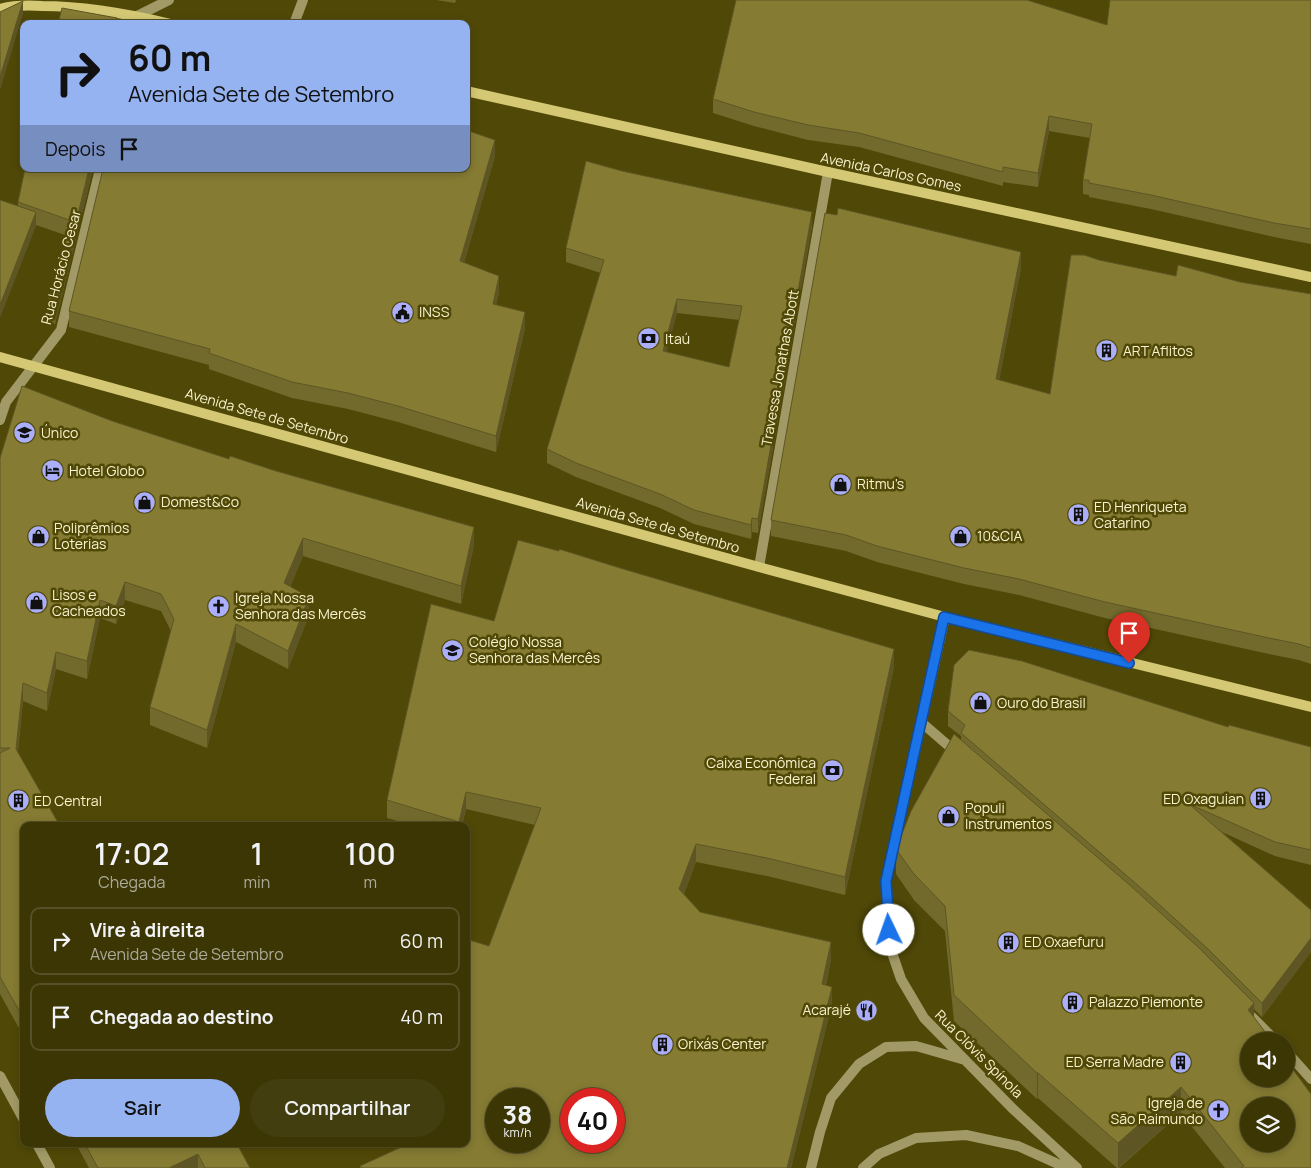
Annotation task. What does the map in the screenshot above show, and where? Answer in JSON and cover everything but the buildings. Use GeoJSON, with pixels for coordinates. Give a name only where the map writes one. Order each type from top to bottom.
{"type":"FeatureCollection","features":[{"type":"Feature","properties":{"kind":"main road"},"geometry":{"type":"LineString","coordinates":[[0,8],[14,5],[71,6],[136,20]]}},
{"type":"Feature","properties":{"kind":"main road","name":"Avenida Carlos Gomes"},"geometry":{"type":"LineString","coordinates":[[470,92],[828,172],[1311,276]]}},
{"type":"Feature","properties":{"kind":"main road","name":"Avenida Sete de Setembro"},"geometry":{"type":"LineString","coordinates":[[0,357],[944,617],[1311,707]]}},
{"type":"Feature","properties":{"kind":"street"},"geometry":{"type":"LineString","coordinates":[[136,20],[169,0]]}},
{"type":"Feature","properties":{"kind":"street"},"geometry":{"type":"LineString","coordinates":[[296,20],[304,0]]}},
{"type":"Feature","properties":{"kind":"street","name":"Rua Horácio Cesar"},"geometry":{"type":"LineString","coordinates":[[0,420],[6,402],[61,330],[99,172]]}},
{"type":"Feature","properties":{"kind":"street","name":"Travessa Jonathas Abott"},"geometry":{"type":"LineString","coordinates":[[759,567],[828,172]]}},
{"type":"Feature","properties":{"kind":"street","name":"Rua Clóvis Spínola"},"geometry":{"type":"LineString","coordinates":[[944,617],[886,881],[890,947],[901,979],[924,1018],[1012,1108],[1077,1168]]}},
{"type":"Feature","properties":{"kind":"street"},"geometry":{"type":"LineString","coordinates":[[921,722],[966,760]]}},
{"type":"Feature","properties":{"kind":"street"},"geometry":{"type":"LineString","coordinates":[[1243,1008],[1267,1032]]}},
{"type":"Feature","properties":{"kind":"street"},"geometry":{"type":"LineString","coordinates":[[810,1168],[831,1098],[859,1064],[886,1047],[916,1046],[966,1061]]}},
{"type":"Feature","properties":{"kind":"street"},"geometry":{"type":"LineString","coordinates":[[1295,1062],[1311,1079]]}},
{"type":"Feature","properties":{"kind":"street"},"geometry":{"type":"LineString","coordinates":[[0,1076],[20,1113]]}},
{"type":"Feature","properties":{"kind":"street"},"geometry":{"type":"LineString","coordinates":[[863,1168],[879,1154],[916,1138],[966,1135],[1018,1146],[1068,1168]]}},
{"type":"Feature","properties":{"kind":"street"},"geometry":{"type":"LineString","coordinates":[[39,1147],[50,1168]]}},
{"type":"Feature","properties":{"kind":"place","name":"INSS"},"geometry":{"type":"Point","coordinates":[403,312]}},
{"type":"Feature","properties":{"kind":"place","name":"Itaú"},"geometry":{"type":"Point","coordinates":[649,339]}},
{"type":"Feature","properties":{"kind":"place","name":"ART Aflitos"},"geometry":{"type":"Point","coordinates":[1107,351]}},
{"type":"Feature","properties":{"kind":"place","name":"Único"},"geometry":{"type":"Point","coordinates":[25,433]}},
{"type":"Feature","properties":{"kind":"place","name":"Hotel Globo"},"geometry":{"type":"Point","coordinates":[53,471]}},
{"type":"Feature","properties":{"kind":"place","name":"Ritmu's"},"geometry":{"type":"Point","coordinates":[841,484]}},
{"type":"Feature","properties":{"kind":"place","name":"Domest&Co"},"geometry":{"type":"Point","coordinates":[145,502]}},
{"type":"Feature","properties":{"kind":"place","name":"ED Henriqueta Catarino"},"geometry":{"type":"Point","coordinates":[1078,515]}},
{"type":"Feature","properties":{"kind":"place","name":"Poliprêmios Loterias"},"geometry":{"type":"Point","coordinates":[38,536]}},
{"type":"Feature","properties":{"kind":"place","name":"10&CIA"},"geometry":{"type":"Point","coordinates":[961,536]}},
{"type":"Feature","properties":{"kind":"place","name":"Lisos e Cacheados"},"geometry":{"type":"Point","coordinates":[36,603]}},
{"type":"Feature","properties":{"kind":"place","name":"Igreja Nossa Senhora das Mercês"},"geometry":{"type":"Point","coordinates":[219,606]}},
{"type":"Feature","properties":{"kind":"place","name":"Colégio Nossa Senhora das Mercês"},"geometry":{"type":"Point","coordinates":[453,650]}},
{"type":"Feature","properties":{"kind":"place","name":"Ouro do Brasil"},"geometry":{"type":"Point","coordinates":[981,703]}},
{"type":"Feature","properties":{"kind":"place","name":"Caixa Econômica Federal"},"geometry":{"type":"Point","coordinates":[832,771]}},
{"type":"Feature","properties":{"kind":"place","name":"ED Oxaguian"},"geometry":{"type":"Point","coordinates":[1260,799]}},
{"type":"Feature","properties":{"kind":"place","name":"ED Central"},"geometry":{"type":"Point","coordinates":[18,801]}},
{"type":"Feature","properties":{"kind":"place","name":"Populi Instrumentos"},"geometry":{"type":"Point","coordinates":[949,816]}},
{"type":"Feature","properties":{"kind":"place","name":"ED Oxaefuru"},"geometry":{"type":"Point","coordinates":[1008,942]}},
{"type":"Feature","properties":{"kind":"place","name":"Palazzo Piemonte"},"geometry":{"type":"Point","coordinates":[1073,1002]}},
{"type":"Feature","properties":{"kind":"place","name":"Acarajé"},"geometry":{"type":"Point","coordinates":[867,1010]}},
{"type":"Feature","properties":{"kind":"place","name":"Orixás Center"},"geometry":{"type":"Point","coordinates":[662,1044]}},
{"type":"Feature","properties":{"kind":"place","name":"ED Serra Madre"},"geometry":{"type":"Point","coordinates":[1180,1062]}},
{"type":"Feature","properties":{"kind":"place","name":"Igreja de São Raimundo"},"geometry":{"type":"Point","coordinates":[1219,1111]}},
{"type":"Feature","properties":{"kind":"route"},"geometry":{"type":"LineString","coordinates":[[889,930],[886,881],[944,617],[1129,663]]}}]}
